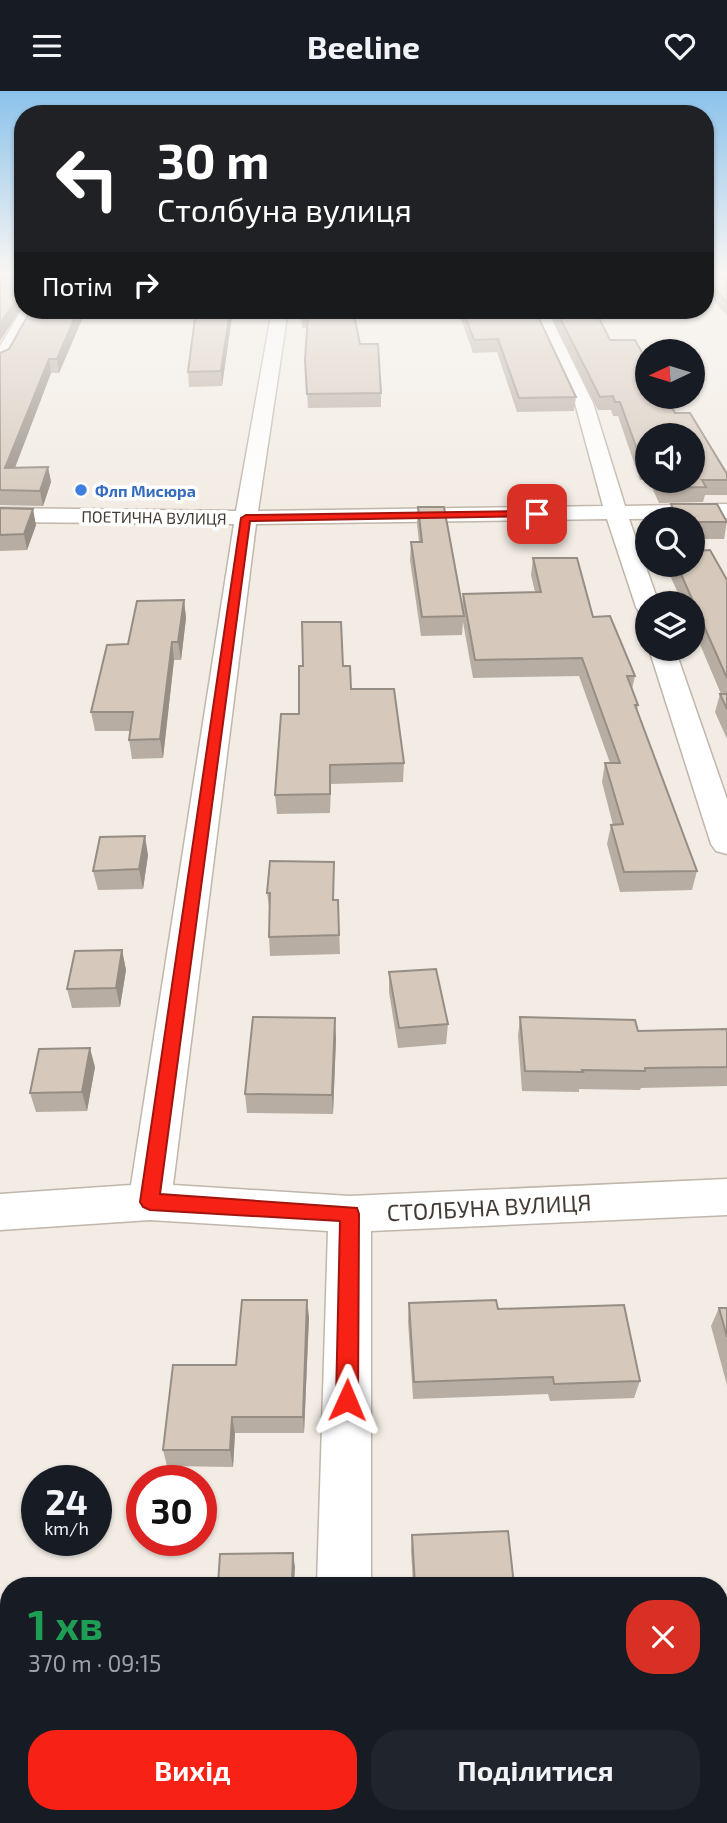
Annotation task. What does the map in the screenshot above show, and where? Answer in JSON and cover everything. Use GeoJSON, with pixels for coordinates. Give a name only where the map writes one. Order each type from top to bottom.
{"type":"FeatureCollection","features":[{"type":"Feature","properties":{"kind":"street"},"geometry":{"type":"LineString","coordinates":[[150,1202],[246,518],[272,352]]}},
{"type":"Feature","properties":{"kind":"street"},"geometry":{"type":"LineString","coordinates":[[559,352],[584,403],[616,513],[643,591]]}},
{"type":"Feature","properties":{"kind":"street","name":"ПОЕТИЧНА ВУЛИЦЯ"},"geometry":{"type":"LineString","coordinates":[[0,515],[246,518],[727,511]]}},
{"type":"Feature","properties":{"kind":"street"},"geometry":{"type":"LineString","coordinates":[[666,661],[727,844]]}},
{"type":"Feature","properties":{"kind":"street","name":"СТОЛБУНА ВУЛИЦЯ"},"geometry":{"type":"LineString","coordinates":[[0,1212],[150,1202],[350,1214],[727,1197]]}},
{"type":"Feature","properties":{"kind":"street"},"geometry":{"type":"LineString","coordinates":[[344,1577],[350,1214]]}},
{"type":"Feature","properties":{"kind":"building"},"geometry":{"type":"Polygon","coordinates":[[[60,352],[57,359],[49,359],[5,468],[48,467],[40,491],[0,490],[0,353],[60,352]]]}},
{"type":"Feature","properties":{"kind":"building"},"geometry":{"type":"Polygon","coordinates":[[[191,352],[224,352],[221,371],[188,372],[191,352]]]}},
{"type":"Feature","properties":{"kind":"building"},"geometry":{"type":"Polygon","coordinates":[[[306,352],[378,352],[381,393],[307,394],[306,352]]]}},
{"type":"Feature","properties":{"kind":"building"},"geometry":{"type":"Polygon","coordinates":[[[503,352],[555,352],[576,397],[519,398],[503,352]]]}},
{"type":"Feature","properties":{"kind":"building"},"geometry":{"type":"Polygon","coordinates":[[[577,352],[635,352],[635,409],[673,409],[675,413],[690,413],[696,423],[635,423],[635,444],[620,402],[615,402],[613,396],[600,397],[577,352]]]}},
{"type":"Feature","properties":{"kind":"building"},"geometry":{"type":"Polygon","coordinates":[[[705,438],[727,474],[727,480],[705,480],[705,438]]]}},
{"type":"Feature","properties":{"kind":"building"},"geometry":{"type":"Polygon","coordinates":[[[671,504],[717,504],[727,522],[705,522],[705,507],[672,507],[671,504]]]}},
{"type":"Feature","properties":{"kind":"building"},"geometry":{"type":"Polygon","coordinates":[[[418,507],[444,507],[464,616],[422,617],[411,542],[422,542],[418,507]]]}},
{"type":"Feature","properties":{"kind":"building"},"geometry":{"type":"Polygon","coordinates":[[[0,508],[33,509],[24,534],[0,535],[0,508]]]}},
{"type":"Feature","properties":{"kind":"building"},"geometry":{"type":"Polygon","coordinates":[[[705,550],[710,550],[727,580],[727,678],[705,628],[705,591],[689,591],[682,577],[705,577],[705,550]]]}},
{"type":"Feature","properties":{"kind":"building"},"geometry":{"type":"Polygon","coordinates":[[[533,558],[577,558],[593,617],[610,616],[635,676],[627,676],[638,705],[635,705],[697,871],[624,872],[611,825],[623,824],[605,763],[620,763],[582,658],[475,660],[463,594],[541,592],[533,558]]]}},
{"type":"Feature","properties":{"kind":"building"},"geometry":{"type":"Polygon","coordinates":[[[184,600],[178,642],[172,642],[160,739],[129,740],[133,712],[91,712],[107,645],[128,644],[137,601],[184,600]]]}},
{"type":"Feature","properties":{"kind":"building"},"geometry":{"type":"Polygon","coordinates":[[[302,622],[341,622],[343,666],[350,666],[351,689],[394,689],[404,763],[330,765],[330,794],[275,795],[281,714],[299,714],[299,666],[303,666],[302,622]]]}},
{"type":"Feature","properties":{"kind":"building"},"geometry":{"type":"Polygon","coordinates":[[[720,694],[727,694],[727,709],[720,694]]]}},
{"type":"Feature","properties":{"kind":"building"},"geometry":{"type":"Polygon","coordinates":[[[145,836],[139,869],[93,871],[100,837],[145,836]]]}},
{"type":"Feature","properties":{"kind":"building"},"geometry":{"type":"Polygon","coordinates":[[[270,861],[334,862],[333,900],[338,900],[339,935],[269,937],[270,893],[267,893],[270,861]]]}},
{"type":"Feature","properties":{"kind":"building"},"geometry":{"type":"Polygon","coordinates":[[[122,950],[116,988],[67,989],[75,951],[122,950]]]}},
{"type":"Feature","properties":{"kind":"building"},"geometry":{"type":"Polygon","coordinates":[[[436,969],[448,1024],[399,1028],[389,972],[436,969]]]}},
{"type":"Feature","properties":{"kind":"building"},"geometry":{"type":"Polygon","coordinates":[[[253,1017],[335,1018],[332,1095],[245,1094],[253,1017]]]}},
{"type":"Feature","properties":{"kind":"building"},"geometry":{"type":"Polygon","coordinates":[[[520,1017],[635,1020],[638,1031],[727,1029],[727,1067],[645,1068],[645,1071],[525,1071],[520,1017]]]}},
{"type":"Feature","properties":{"kind":"building"},"geometry":{"type":"Polygon","coordinates":[[[90,1048],[82,1092],[30,1093],[39,1049],[90,1048]]]}},
{"type":"Feature","properties":{"kind":"building"},"geometry":{"type":"Polygon","coordinates":[[[242,1300],[307,1300],[303,1417],[232,1417],[230,1450],[163,1450],[173,1365],[236,1365],[242,1300]]]}},
{"type":"Feature","properties":{"kind":"building"},"geometry":{"type":"Polygon","coordinates":[[[496,1300],[498,1309],[624,1305],[640,1381],[554,1384],[553,1377],[414,1382],[409,1303],[496,1300]]]}},
{"type":"Feature","properties":{"kind":"building"},"geometry":{"type":"Polygon","coordinates":[[[719,1308],[727,1308],[727,1337],[719,1308]]]}},
{"type":"Feature","properties":{"kind":"building"},"geometry":{"type":"Polygon","coordinates":[[[508,1531],[513,1577],[415,1577],[412,1535],[508,1531]]]}},
{"type":"Feature","properties":{"kind":"building"},"geometry":{"type":"Polygon","coordinates":[[[293,1553],[292,1577],[219,1577],[220,1554],[293,1553]]]}},
{"type":"Feature","properties":{"kind":"place","name":"Флп Мисюра"},"geometry":{"type":"Point","coordinates":[81,490]}},
{"type":"Feature","properties":{"kind":"route"},"geometry":{"type":"LineString","coordinates":[[347,1400],[350,1214],[150,1202],[246,518],[537,514]]}}]}
